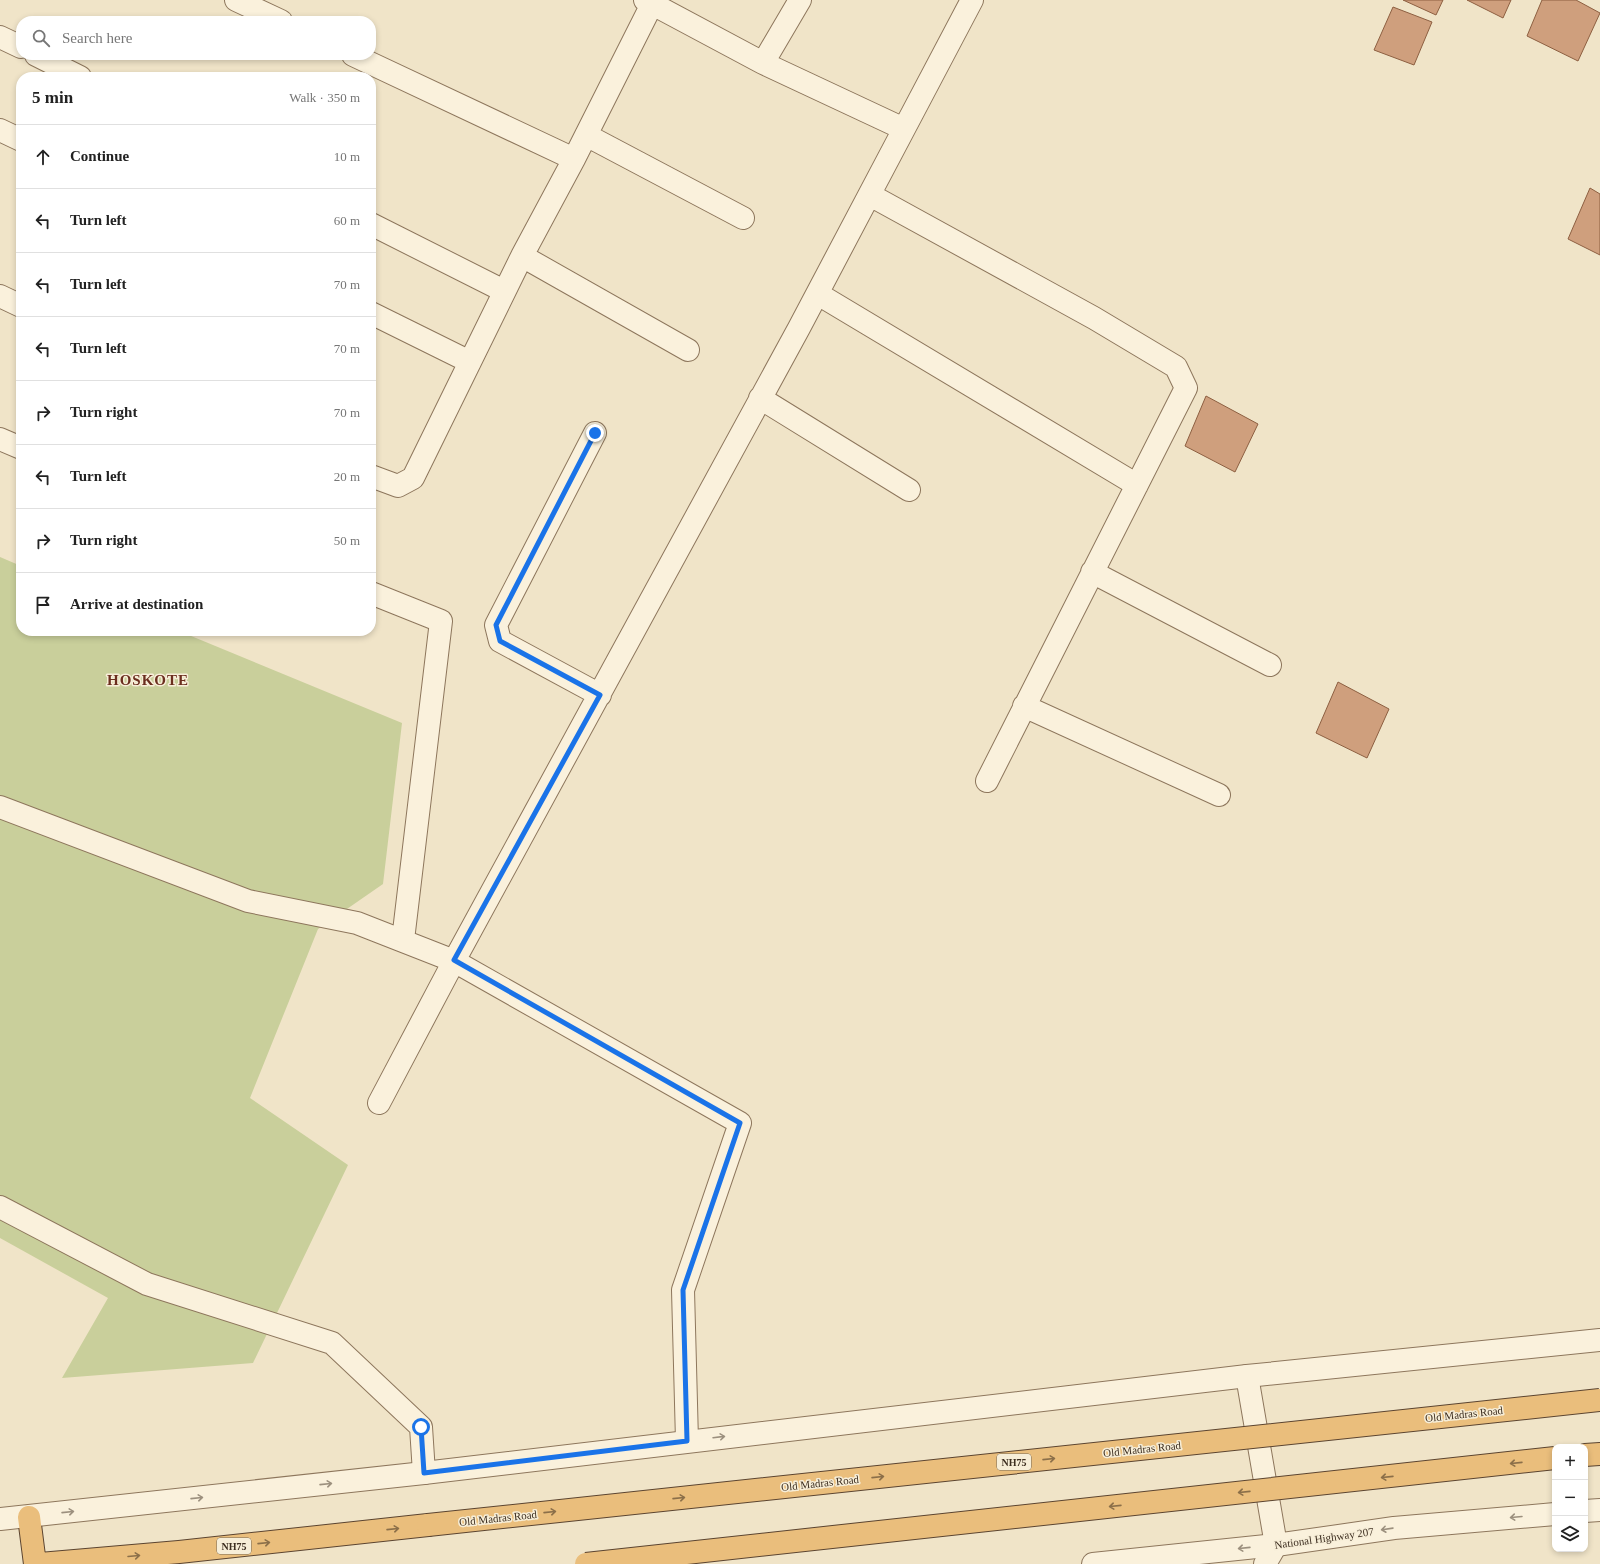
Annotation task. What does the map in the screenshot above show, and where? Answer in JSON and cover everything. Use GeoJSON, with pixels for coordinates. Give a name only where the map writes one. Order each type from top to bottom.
{"type":"FeatureCollection","features":[{"type":"Feature","properties":{"kind":"highway","name":"Old Madras Road"},"geometry":{"type":"LineString","coordinates":[[40,1564],[179,1552],[1600,1400]]}},
{"type":"Feature","properties":{"kind":"highway"},"geometry":{"type":"LineString","coordinates":[[1588,1455],[1600,1454]]}},
{"type":"Feature","properties":{"kind":"highway"},"geometry":{"type":"LineString","coordinates":[[586,1564],[1552,1458]]}},
{"type":"Feature","properties":{"kind":"highway"},"geometry":{"type":"LineString","coordinates":[[29,1517],[35,1564]]}},
{"type":"Feature","properties":{"kind":"street"},"geometry":{"type":"LineString","coordinates":[[236,0],[270,16]]}},
{"type":"Feature","properties":{"kind":"street"},"geometry":{"type":"LineString","coordinates":[[763,63],[800,0]]}},
{"type":"Feature","properties":{"kind":"street"},"geometry":{"type":"LineString","coordinates":[[379,1104],[454,960],[818,294],[972,0]]}},
{"type":"Feature","properties":{"kind":"street"},"geometry":{"type":"LineString","coordinates":[[376,478],[398,486],[413,478],[504,291],[586,135],[649,2],[763,63],[904,129]]}},
{"type":"Feature","properties":{"kind":"street"},"geometry":{"type":"LineString","coordinates":[[0,37],[16,45]]}},
{"type":"Feature","properties":{"kind":"street"},"geometry":{"type":"LineString","coordinates":[[46,60],[70,72]]}},
{"type":"Feature","properties":{"kind":"street"},"geometry":{"type":"LineString","coordinates":[[364,60],[574,159]]}},
{"type":"Feature","properties":{"kind":"street"},"geometry":{"type":"LineString","coordinates":[[0,130],[16,138]]}},
{"type":"Feature","properties":{"kind":"street"},"geometry":{"type":"LineString","coordinates":[[586,135],[743,218]]}},
{"type":"Feature","properties":{"kind":"street"},"geometry":{"type":"LineString","coordinates":[[870,195],[1094,318],[1176,367],[1186,388],[987,781]]}},
{"type":"Feature","properties":{"kind":"street"},"geometry":{"type":"LineString","coordinates":[[376,227],[504,291]]}},
{"type":"Feature","properties":{"kind":"street"},"geometry":{"type":"LineString","coordinates":[[522,256],[688,350]]}},
{"type":"Feature","properties":{"kind":"street"},"geometry":{"type":"LineString","coordinates":[[818,294],[1137,485]]}},
{"type":"Feature","properties":{"kind":"street"},"geometry":{"type":"LineString","coordinates":[[0,296],[16,304]]}},
{"type":"Feature","properties":{"kind":"street"},"geometry":{"type":"LineString","coordinates":[[376,315],[470,362]]}},
{"type":"Feature","properties":{"kind":"street"},"geometry":{"type":"LineString","coordinates":[[760,398],[909,490]]}},
{"type":"Feature","properties":{"kind":"street"},"geometry":{"type":"LineString","coordinates":[[595,433],[496,625],[500,641],[600,695]]}},
{"type":"Feature","properties":{"kind":"street"},"geometry":{"type":"LineString","coordinates":[[0,439],[16,446]]}},
{"type":"Feature","properties":{"kind":"street"},"geometry":{"type":"LineString","coordinates":[[1092,572],[1270,666]]}},
{"type":"Feature","properties":{"kind":"street"},"geometry":{"type":"LineString","coordinates":[[376,594],[440,621],[403,940]]}},
{"type":"Feature","properties":{"kind":"street"},"geometry":{"type":"LineString","coordinates":[[1024,706],[1219,795]]}},
{"type":"Feature","properties":{"kind":"street"},"geometry":{"type":"LineString","coordinates":[[0,807],[248,901],[357,923],[454,960],[740,1123],[683,1290],[687,1441]]}},
{"type":"Feature","properties":{"kind":"street"},"geometry":{"type":"LineString","coordinates":[[0,1207],[147,1284],[332,1343],[421,1427],[424,1473]]}},
{"type":"Feature","properties":{"kind":"street"},"geometry":{"type":"LineString","coordinates":[[0,1519],[424,1473],[1247,1376],[1600,1340]]}},
{"type":"Feature","properties":{"kind":"street"},"geometry":{"type":"LineString","coordinates":[[1247,1376],[1276,1545],[1265,1564]]}},
{"type":"Feature","properties":{"kind":"street"},"geometry":{"type":"LineString","coordinates":[[1588,1511],[1600,1510]]}},
{"type":"Feature","properties":{"kind":"street","name":"National Highway 207"},"geometry":{"type":"LineString","coordinates":[[1093,1564],[1276,1545],[1394,1528],[1552,1514]]}},
{"type":"Feature","properties":{"kind":"green space"},"geometry":{"type":"Polygon","coordinates":[[[0,557],[16,564],[16,636],[191,636],[402,723],[383,884],[318,929],[250,1098],[348,1165],[253,1363],[62,1378],[108,1298],[0,1238],[0,557]]]}},
{"type":"Feature","properties":{"kind":"building"},"geometry":{"type":"Polygon","coordinates":[[[1403,0],[1443,0],[1436,15],[1403,0]]]}},
{"type":"Feature","properties":{"kind":"building"},"geometry":{"type":"Polygon","coordinates":[[[1467,0],[1511,0],[1503,18],[1467,0]]]}},
{"type":"Feature","properties":{"kind":"building"},"geometry":{"type":"Polygon","coordinates":[[[1542,0],[1576,0],[1600,13],[1578,61],[1527,36],[1542,0]]]}},
{"type":"Feature","properties":{"kind":"building"},"geometry":{"type":"Polygon","coordinates":[[[1393,7],[1432,22],[1414,65],[1374,50],[1393,7]]]}},
{"type":"Feature","properties":{"kind":"building"},"geometry":{"type":"Polygon","coordinates":[[[1590,188],[1600,194],[1600,255],[1568,239],[1590,188]]]}},
{"type":"Feature","properties":{"kind":"building"},"geometry":{"type":"Polygon","coordinates":[[[1206,396],[1258,424],[1235,472],[1185,446],[1206,396]]]}},
{"type":"Feature","properties":{"kind":"building"},"geometry":{"type":"Polygon","coordinates":[[[1338,682],[1389,709],[1367,758],[1316,733],[1338,682]]]}},
{"type":"Feature","properties":{"kind":"district","name":"HOSKOTE"},"geometry":{"type":"Point","coordinates":[148,680]}},
{"type":"Feature","properties":{"kind":"route"},"geometry":{"type":"LineString","coordinates":[[421,1427],[424,1473],[687,1441],[683,1290],[740,1123],[454,960],[600,695],[500,641],[496,625],[595,433]]}}]}
